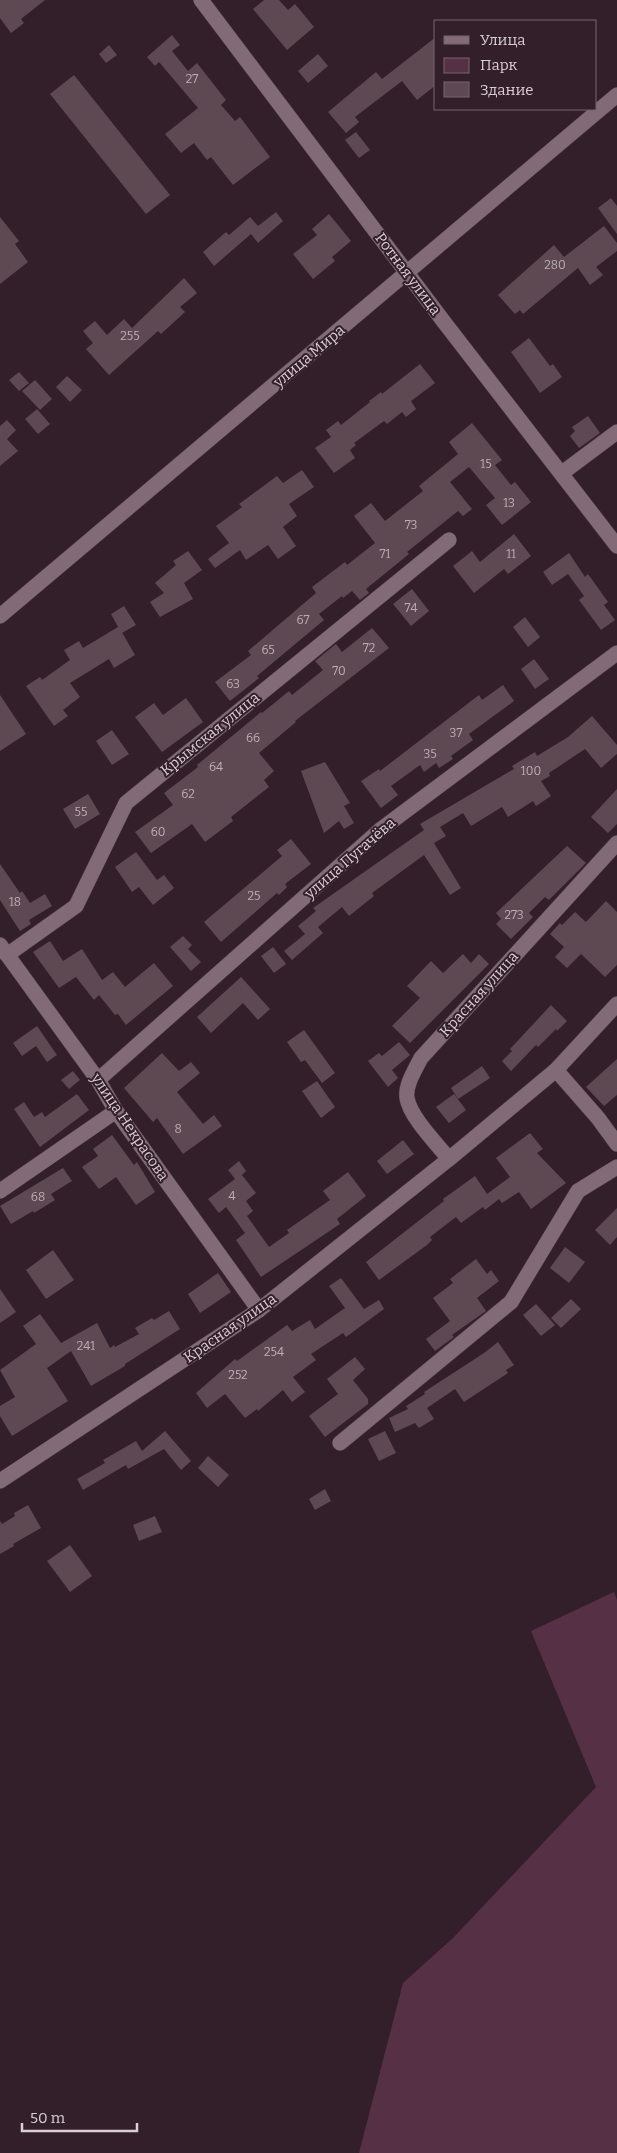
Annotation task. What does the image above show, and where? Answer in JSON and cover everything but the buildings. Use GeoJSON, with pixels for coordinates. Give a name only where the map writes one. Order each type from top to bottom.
{"type":"FeatureCollection","features":[{"type":"Feature","properties":{"kind":"street","name":"Ротная улица"},"geometry":{"type":"LineString","coordinates":[[201,0],[407,273],[617,546]]}},
{"type":"Feature","properties":{"kind":"street","name":"улица Мира"},"geometry":{"type":"LineString","coordinates":[[0,616],[617,94]]}},
{"type":"Feature","properties":{"kind":"street"},"geometry":{"type":"LineString","coordinates":[[562,473],[617,432]]}},
{"type":"Feature","properties":{"kind":"street","name":"Крымская улица"},"geometry":{"type":"LineString","coordinates":[[3,950],[76,906],[126,803],[448,540]]}},
{"type":"Feature","properties":{"kind":"street","name":"улица Пугачёва"},"geometry":{"type":"LineString","coordinates":[[98,1080],[380,830],[617,654]]}},
{"type":"Feature","properties":{"kind":"street","name":"Красная улица"},"geometry":{"type":"LineString","coordinates":[[449,1159],[413,1113],[407,1098],[410,1081],[421,1058],[617,843]]}},
{"type":"Feature","properties":{"kind":"street","name":"улица Некрасова"},"geometry":{"type":"LineString","coordinates":[[3,950],[98,1080],[116,1110],[260,1310]]}},
{"type":"Feature","properties":{"kind":"street","name":"Красная улица"},"geometry":{"type":"LineString","coordinates":[[0,1481],[260,1310],[449,1159],[556,1070],[617,1004]]}},
{"type":"Feature","properties":{"kind":"street"},"geometry":{"type":"LineString","coordinates":[[556,1070],[598,1118],[617,1144]]}},
{"type":"Feature","properties":{"kind":"street"},"geometry":{"type":"LineString","coordinates":[[0,1191],[116,1110]]}},
{"type":"Feature","properties":{"kind":"street"},"geometry":{"type":"LineString","coordinates":[[340,1443],[512,1302],[578,1191],[617,1167]]}},
{"type":"Feature","properties":{"kind":"green space"},"geometry":{"type":"Polygon","coordinates":[[[614,1592],[617,1600],[617,2153],[359,2153],[403,1983],[453,1938],[596,1787],[531,1631],[614,1592]]]}}]}
